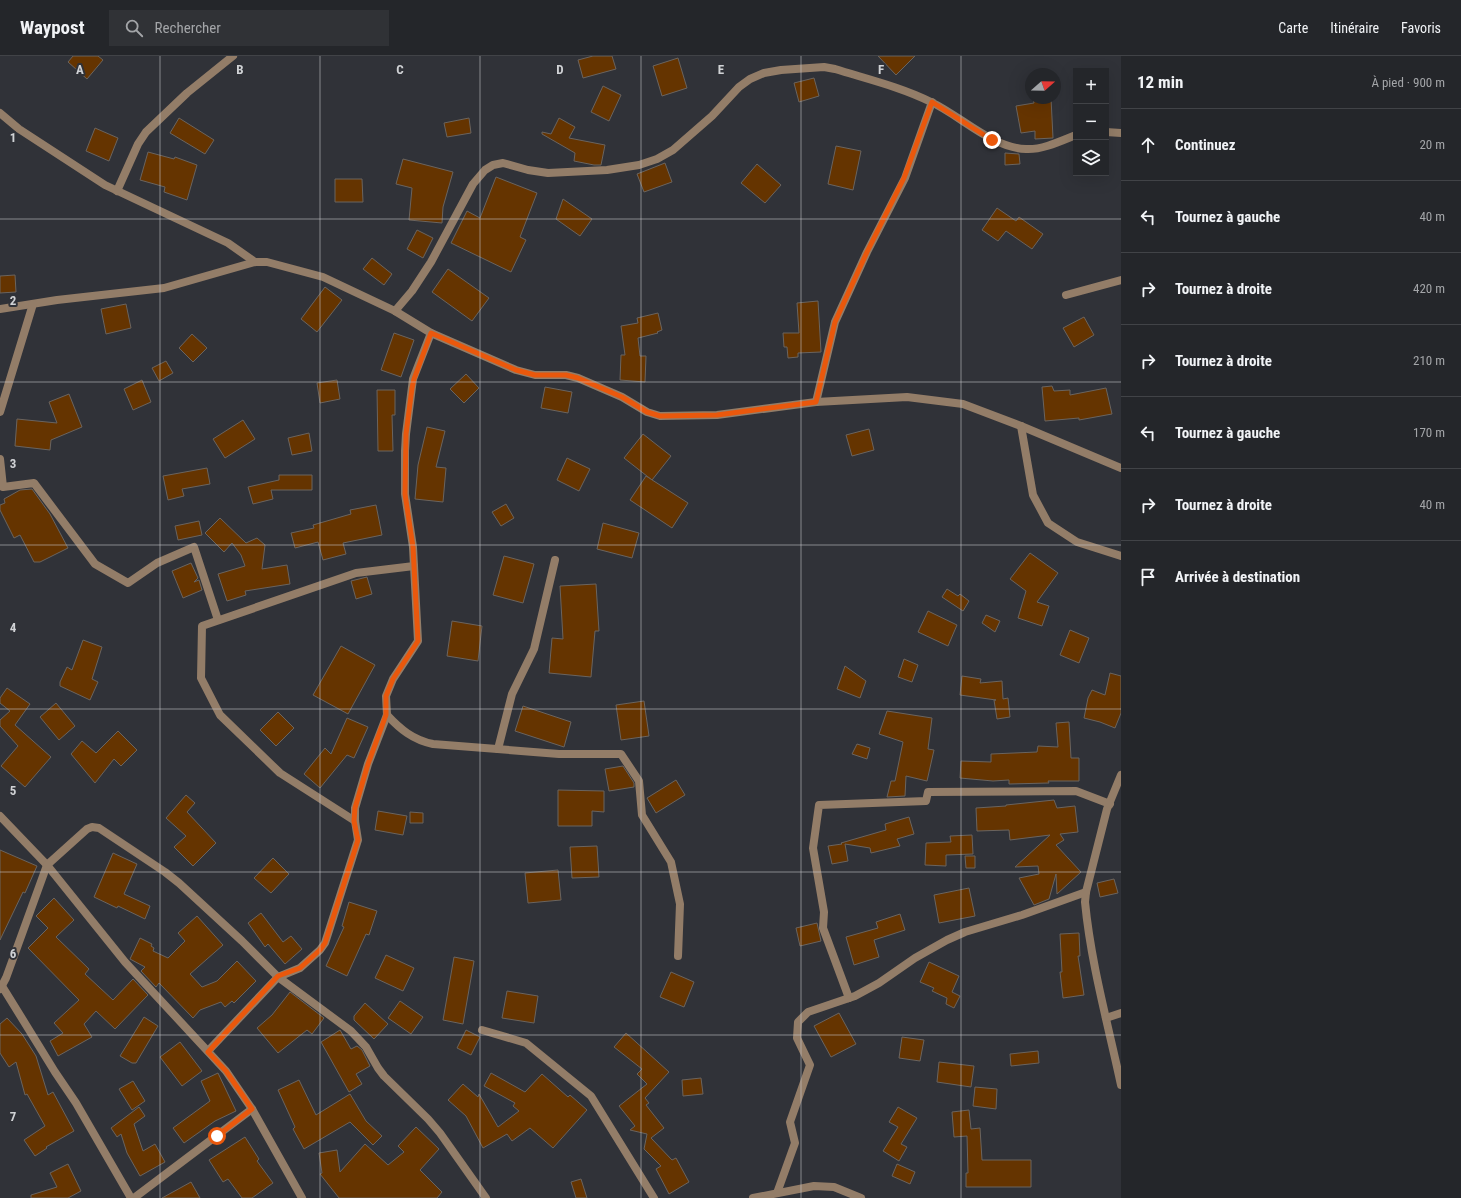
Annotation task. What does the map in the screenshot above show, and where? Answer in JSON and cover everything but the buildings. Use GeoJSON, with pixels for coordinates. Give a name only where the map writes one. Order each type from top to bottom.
{"type":"FeatureCollection","features":[{"type":"Feature","properties":{"kind":"street"},"geometry":{"type":"LineString","coordinates":[[117,191],[138,144],[146,132],[187,93],[234,56]]}},
{"type":"Feature","properties":{"kind":"street"},"geometry":{"type":"LineString","coordinates":[[395,312],[412,291],[430,262],[473,184],[485,170],[494,165],[503,163],[528,170],[548,173],[608,170],[639,165],[657,159],[673,150],[690,136],[739,87],[750,79],[764,74],[782,70],[824,67],[835,69],[914,94],[932,102],[992,140],[1016,148],[1027,150],[1040,148],[1073,136]]}},
{"type":"Feature","properties":{"kind":"street"},"geometry":{"type":"LineString","coordinates":[[816,402],[835,322],[867,252],[904,178],[932,102]]}},
{"type":"Feature","properties":{"kind":"street"},"geometry":{"type":"LineString","coordinates":[[1,116],[105,185],[228,242],[255,262]]}},
{"type":"Feature","properties":{"kind":"street"},"geometry":{"type":"LineString","coordinates":[[1109,132],[1121,133]]}},
{"type":"Feature","properties":{"kind":"street"},"geometry":{"type":"LineString","coordinates":[[0,309],[164,288],[255,262],[267,262],[323,277],[395,312],[431,333],[516,370],[535,375],[566,375],[578,378],[622,397],[647,412],[660,416],[717,415],[816,402],[907,397],[963,404],[1021,426],[1121,468]]}},
{"type":"Feature","properties":{"kind":"street"},"geometry":{"type":"LineString","coordinates":[[1066,295],[1121,280]]}},
{"type":"Feature","properties":{"kind":"street"},"geometry":{"type":"LineString","coordinates":[[0,412],[34,304]]}},
{"type":"Feature","properties":{"kind":"street"},"geometry":{"type":"LineString","coordinates":[[208,1052],[278,976],[300,968],[315,955],[325,943],[358,840],[354,821],[355,808],[368,764],[386,715],[386,696],[389,686],[418,641],[412,539],[405,494],[406,434],[414,379],[431,333]]}},
{"type":"Feature","properties":{"kind":"street"},"geometry":{"type":"LineString","coordinates":[[1021,426],[1034,495],[1048,523],[1077,542],[1121,556]]}},
{"type":"Feature","properties":{"kind":"street"},"geometry":{"type":"LineString","coordinates":[[0,460],[3,487],[34,483],[95,564],[128,584],[157,563],[194,547],[218,620]]}},
{"type":"Feature","properties":{"kind":"street"},"geometry":{"type":"LineString","coordinates":[[498,749],[512,694],[534,649],[555,560]]}},
{"type":"Feature","properties":{"kind":"street"},"geometry":{"type":"LineString","coordinates":[[354,821],[280,773],[220,715],[201,678],[202,626],[356,573],[414,566]]}},
{"type":"Feature","properties":{"kind":"street"},"geometry":{"type":"LineString","coordinates":[[386,715],[403,731],[426,743],[559,754],[621,754],[639,781],[642,815],[671,862],[680,904],[678,956]]}},
{"type":"Feature","properties":{"kind":"street"},"geometry":{"type":"LineString","coordinates":[[1121,774],[1110,804],[1086,892],[1086,914],[1094,964],[1121,1085]]}},
{"type":"Feature","properties":{"kind":"street"},"geometry":{"type":"LineString","coordinates":[[849,998],[823,928],[824,912],[813,848],[819,805],[926,801],[928,792],[1076,791],[1110,804]]}},
{"type":"Feature","properties":{"kind":"street"},"geometry":{"type":"LineString","coordinates":[[0,816],[47,865],[124,962],[226,1071],[252,1109],[302,1198]]}},
{"type":"Feature","properties":{"kind":"street"},"geometry":{"type":"LineString","coordinates":[[252,1109],[133,1198],[76,1103],[1,988],[47,865],[87,829],[92,827],[99,828],[180,883],[278,976],[351,1031],[366,1047],[384,1076],[428,1119],[440,1133],[486,1198]]}},
{"type":"Feature","properties":{"kind":"street"},"geometry":{"type":"LineString","coordinates":[[776,1193],[795,1143],[790,1122],[810,1065],[797,1038],[798,1022],[808,1012],[849,998],[879,983],[915,958],[947,940],[966,932],[1022,915],[1086,892]]}},
{"type":"Feature","properties":{"kind":"street"},"geometry":{"type":"LineString","coordinates":[[1106,1018],[1121,1013]]}},
{"type":"Feature","properties":{"kind":"street"},"geometry":{"type":"LineString","coordinates":[[482,1030],[526,1042],[591,1096],[654,1198]]}},
{"type":"Feature","properties":{"kind":"street"},"geometry":{"type":"LineString","coordinates":[[753,1198],[814,1186],[834,1187],[861,1198]]}},
{"type":"Feature","properties":{"kind":"route"},"geometry":{"type":"LineString","coordinates":[[217,1136],[252,1109],[226,1071],[208,1052],[278,976],[305,965],[325,943],[358,840],[354,821],[355,808],[368,764],[386,715],[386,696],[389,686],[417,645],[417,612],[413,547],[405,494],[405,451],[412,388],[431,333],[516,370],[535,375],[566,375],[578,378],[622,397],[647,412],[660,416],[717,415],[816,402],[835,322],[867,252],[904,178],[932,102],[952,113],[992,140]]}}]}
